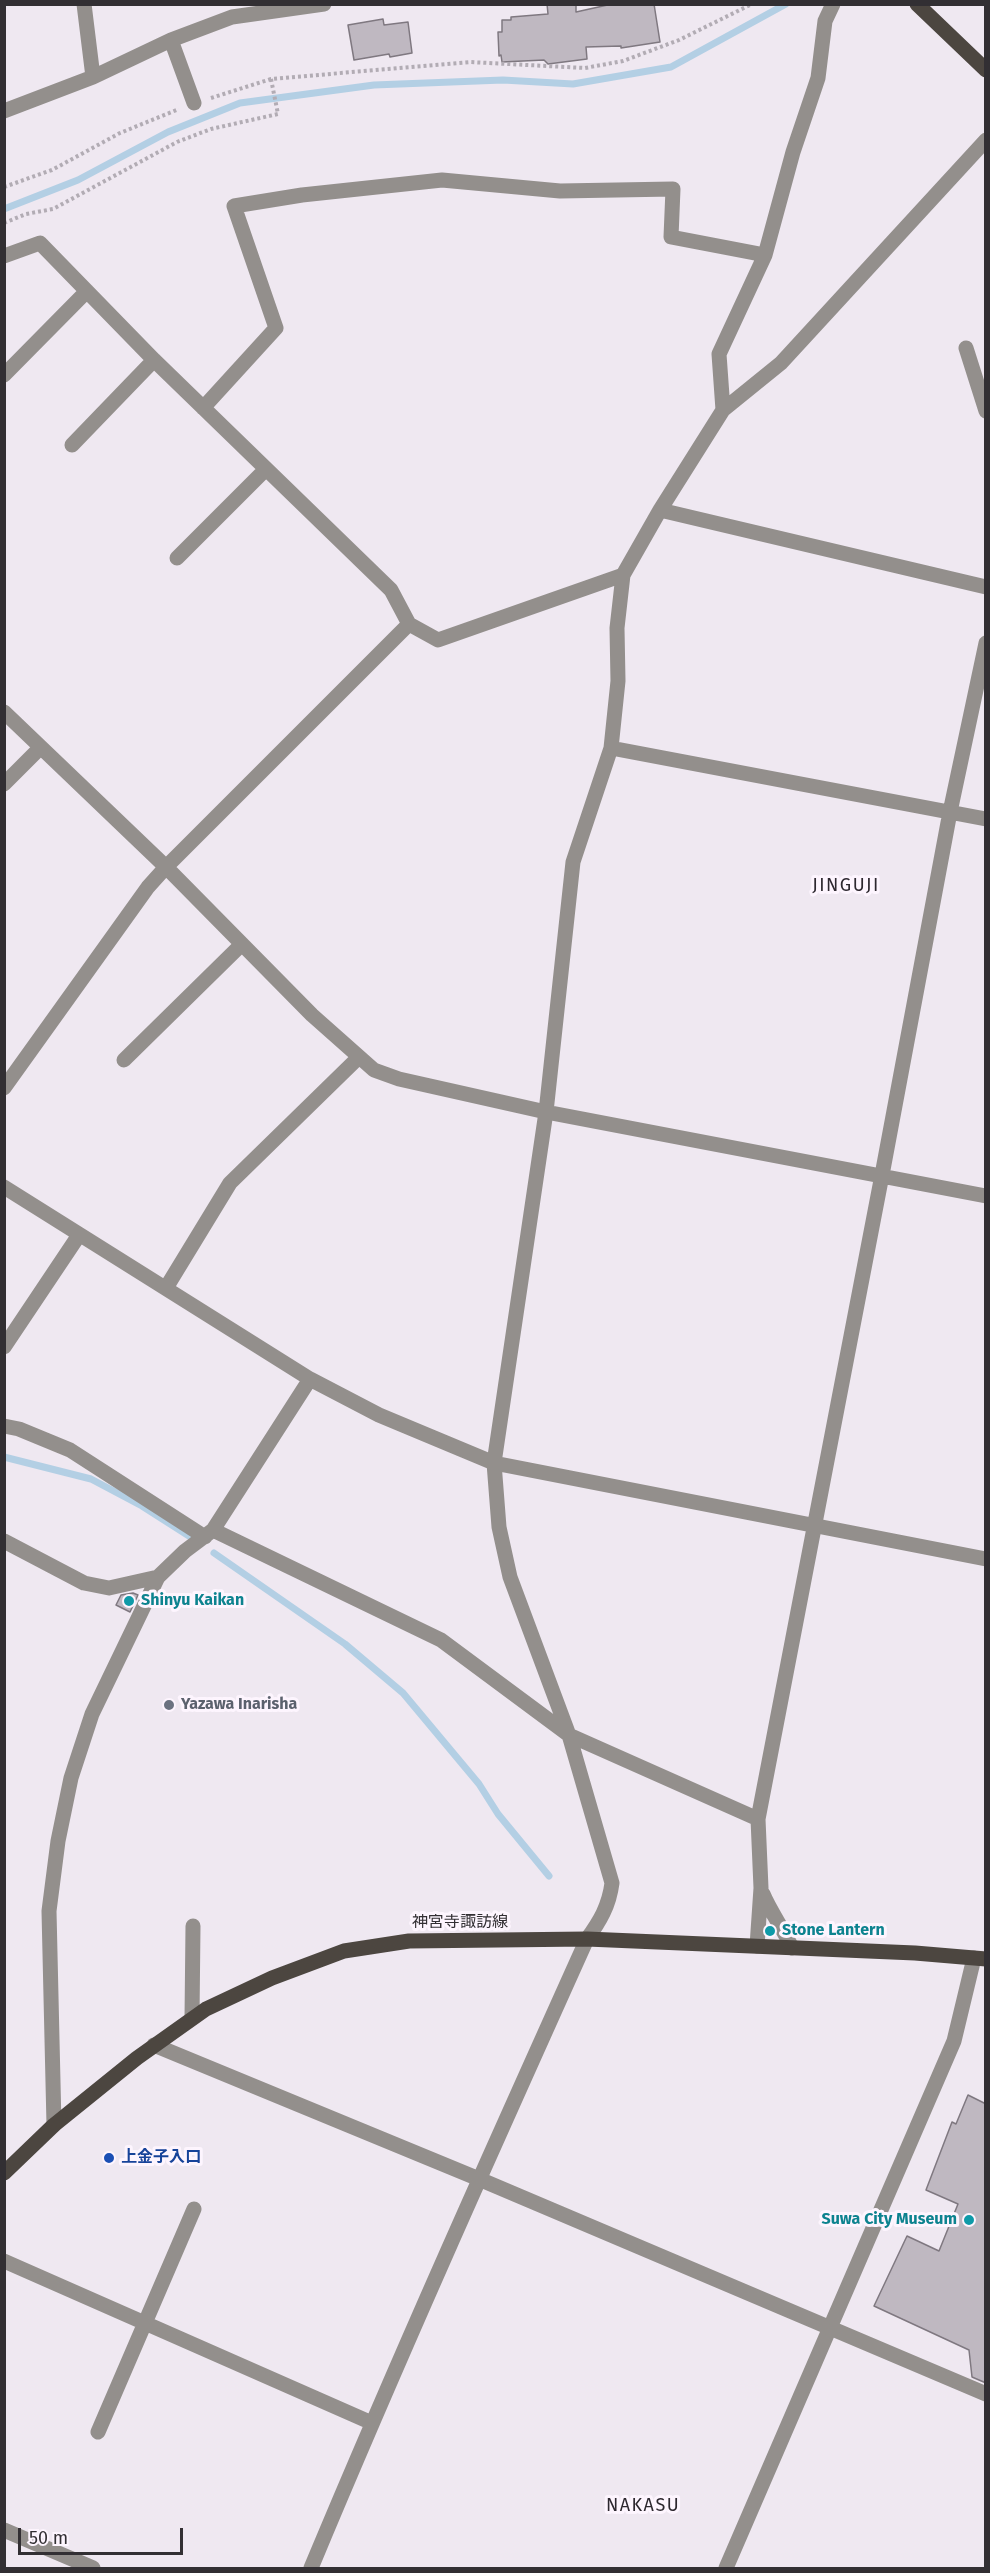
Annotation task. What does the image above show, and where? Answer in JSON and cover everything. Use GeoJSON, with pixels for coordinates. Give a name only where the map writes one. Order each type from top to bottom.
{"type":"FeatureCollection","features":[{"type":"Feature","properties":{"kind":"main road"},"geometry":{"type":"LineString","coordinates":[[917,4],[986,69]]}},
{"type":"Feature","properties":{"kind":"main road","name":"神宮寺諏訪線"},"geometry":{"type":"LineString","coordinates":[[4,2173],[54,2126],[154,2044],[192,2018],[234,1994],[344,1951],[410,1941],[587,1939],[915,1953],[980,1958]]}},
{"type":"Feature","properties":{"kind":"street"},"geometry":{"type":"LineString","coordinates":[[84,4],[93,77]]}},
{"type":"Feature","properties":{"kind":"street"},"geometry":{"type":"LineString","coordinates":[[4,111],[93,77],[231,11],[324,4]]}},
{"type":"Feature","properties":{"kind":"street"},"geometry":{"type":"LineString","coordinates":[[723,410],[719,354],[765,255],[793,152],[818,78],[825,21],[833,4]]}},
{"type":"Feature","properties":{"kind":"street"},"geometry":{"type":"LineString","coordinates":[[171,40],[194,103]]}},
{"type":"Feature","properties":{"kind":"street"},"geometry":{"type":"LineString","coordinates":[[311,2568],[372,2422],[479,2179],[587,1939],[610,1900],[612,1883],[569,1735],[510,1577],[499,1527],[494,1463],[546,1112],[573,862],[611,748],[618,681],[617,628],[623,575],[660,510],[723,410],[781,363],[986,140]]}},
{"type":"Feature","properties":{"kind":"street"},"geometry":{"type":"LineString","coordinates":[[202,408],[276,328],[234,206],[302,195],[442,180],[560,191],[673,189],[671,237],[765,255]]}},
{"type":"Feature","properties":{"kind":"street"},"geometry":{"type":"LineString","coordinates":[[4,256],[40,243],[202,408],[391,590],[409,624],[438,640],[623,575]]}},
{"type":"Feature","properties":{"kind":"street"},"geometry":{"type":"LineString","coordinates":[[4,375],[87,291]]}},
{"type":"Feature","properties":{"kind":"street"},"geometry":{"type":"LineString","coordinates":[[966,348],[986,411]]}},
{"type":"Feature","properties":{"kind":"street"},"geometry":{"type":"LineString","coordinates":[[72,445],[154,360]]}},
{"type":"Feature","properties":{"kind":"street"},"geometry":{"type":"LineString","coordinates":[[177,558],[265,470]]}},
{"type":"Feature","properties":{"kind":"street"},"geometry":{"type":"LineString","coordinates":[[660,510],[986,587]]}},
{"type":"Feature","properties":{"kind":"street"},"geometry":{"type":"LineString","coordinates":[[4,1088],[148,887],[409,624]]}},
{"type":"Feature","properties":{"kind":"street"},"geometry":{"type":"LineString","coordinates":[[757,1946],[761,1888],[758,1819],[950,812],[986,643]]}},
{"type":"Feature","properties":{"kind":"street"},"geometry":{"type":"LineString","coordinates":[[4,711],[166,867],[358,1058],[374,1070],[399,1078],[546,1112],[986,1196]]}},
{"type":"Feature","properties":{"kind":"street"},"geometry":{"type":"LineString","coordinates":[[4,784],[40,748]]}},
{"type":"Feature","properties":{"kind":"street"},"geometry":{"type":"LineString","coordinates":[[611,748],[986,819]]}},
{"type":"Feature","properties":{"kind":"street"},"geometry":{"type":"LineString","coordinates":[[124,1060],[242,944]]}},
{"type":"Feature","properties":{"kind":"street"},"geometry":{"type":"LineString","coordinates":[[166,1288],[230,1183],[358,1058]]}},
{"type":"Feature","properties":{"kind":"street"},"geometry":{"type":"LineString","coordinates":[[4,1186],[310,1379],[379,1416],[494,1463],[986,1559]]}},
{"type":"Feature","properties":{"kind":"street"},"geometry":{"type":"LineString","coordinates":[[4,1347],[79,1235]]}},
{"type":"Feature","properties":{"kind":"street"},"geometry":{"type":"LineString","coordinates":[[54,2126],[49,1911],[58,1841],[71,1778],[92,1714],[158,1577],[185,1551],[209,1533],[310,1379]]}},
{"type":"Feature","properties":{"kind":"street"},"geometry":{"type":"LineString","coordinates":[[4,1426],[19,1429],[70,1450],[209,1533],[441,1640],[569,1735],[758,1819]]}},
{"type":"Feature","properties":{"kind":"street"},"geometry":{"type":"LineString","coordinates":[[4,1541],[84,1582],[109,1588],[158,1577]]}},
{"type":"Feature","properties":{"kind":"street"},"geometry":{"type":"LineString","coordinates":[[761,1888],[771,1912],[782,1926],[792,1948]]}},
{"type":"Feature","properties":{"kind":"street"},"geometry":{"type":"LineString","coordinates":[[192,2018],[193,1926]]}},
{"type":"Feature","properties":{"kind":"street"},"geometry":{"type":"LineString","coordinates":[[726,2568],[954,2041],[980,1958]]}},
{"type":"Feature","properties":{"kind":"street"},"geometry":{"type":"LineString","coordinates":[[154,2044],[986,2394]]}},
{"type":"Feature","properties":{"kind":"street"},"geometry":{"type":"LineString","coordinates":[[98,2432],[194,2209]]}},
{"type":"Feature","properties":{"kind":"street"},"geometry":{"type":"LineString","coordinates":[[4,2261],[372,2422]]}},
{"type":"Feature","properties":{"kind":"street"},"geometry":{"type":"LineString","coordinates":[[4,2530],[93,2568]]}},
{"type":"Feature","properties":{"kind":"path"},"geometry":{"type":"LineString","coordinates":[[4,187],[52,170],[120,134],[194,103],[272,81],[470,62],[585,68],[623,61],[679,40],[752,4]]}},
{"type":"Feature","properties":{"kind":"path"},"geometry":{"type":"LineString","coordinates":[[4,223],[26,214],[53,209],[177,142],[211,129],[278,114],[272,81]]}},
{"type":"Feature","properties":{"kind":"building"},"geometry":{"type":"Polygon","coordinates":[[[547,4],[576,4],[576,12],[612,4],[654,4],[660,42],[621,48],[621,46],[586,47],[587,59],[548,64],[544,60],[502,62],[501,55],[499,56],[498,32],[502,32],[502,20],[511,20],[511,17],[548,14],[547,4]]]}},
{"type":"Feature","properties":{"kind":"building"},"geometry":{"type":"Polygon","coordinates":[[[383,19],[384,25],[408,22],[412,53],[354,60],[348,25],[383,19]]]}},
{"type":"Feature","properties":{"kind":"building","name":"Shinyu Kaikan"},"geometry":{"type":"Polygon","coordinates":[[[133,1593],[138,1595],[130,1612],[116,1605],[121,1595],[133,1593]]]}},
{"type":"Feature","properties":{"kind":"building","name":"Suwa City Museum"},"geometry":{"type":"Polygon","coordinates":[[[968,2095],[986,2104],[986,2383],[972,2377],[969,2350],[874,2306],[907,2236],[939,2251],[958,2204],[926,2190],[952,2122],[956,2124],[968,2095]]]}},
{"type":"Feature","properties":{"kind":"waterway"},"geometry":{"type":"LineString","coordinates":[[4,209],[78,180],[168,132],[240,103],[374,85],[503,80],[573,84],[671,67],[786,4]]}},
{"type":"Feature","properties":{"kind":"waterway"},"geometry":{"type":"LineString","coordinates":[[4,1457],[91,1479],[142,1506],[189,1536]]}},
{"type":"Feature","properties":{"kind":"waterway"},"geometry":{"type":"LineString","coordinates":[[214,1553],[345,1644],[403,1693],[479,1784],[498,1814],[549,1876]]}},
{"type":"Feature","properties":{"kind":"place","name":"Shinyu Kaikan"},"geometry":{"type":"Point","coordinates":[129,1601]}},
{"type":"Feature","properties":{"kind":"place","name":"Yazawa Inarisha"},"geometry":{"type":"Point","coordinates":[169,1705]}},
{"type":"Feature","properties":{"kind":"place","name":"Stone Lantern"},"geometry":{"type":"Point","coordinates":[770,1931]}},
{"type":"Feature","properties":{"kind":"place","name":"上金子入口"},"geometry":{"type":"Point","coordinates":[109,2158]}},
{"type":"Feature","properties":{"kind":"place","name":"Suwa City Museum"},"geometry":{"type":"Point","coordinates":[969,2220]}},
{"type":"Feature","properties":{"kind":"district","name":"JINGUJI"},"geometry":{"type":"Point","coordinates":[846,886]}},
{"type":"Feature","properties":{"kind":"district","name":"NAKASU"},"geometry":{"type":"Point","coordinates":[643,2506]}}]}
